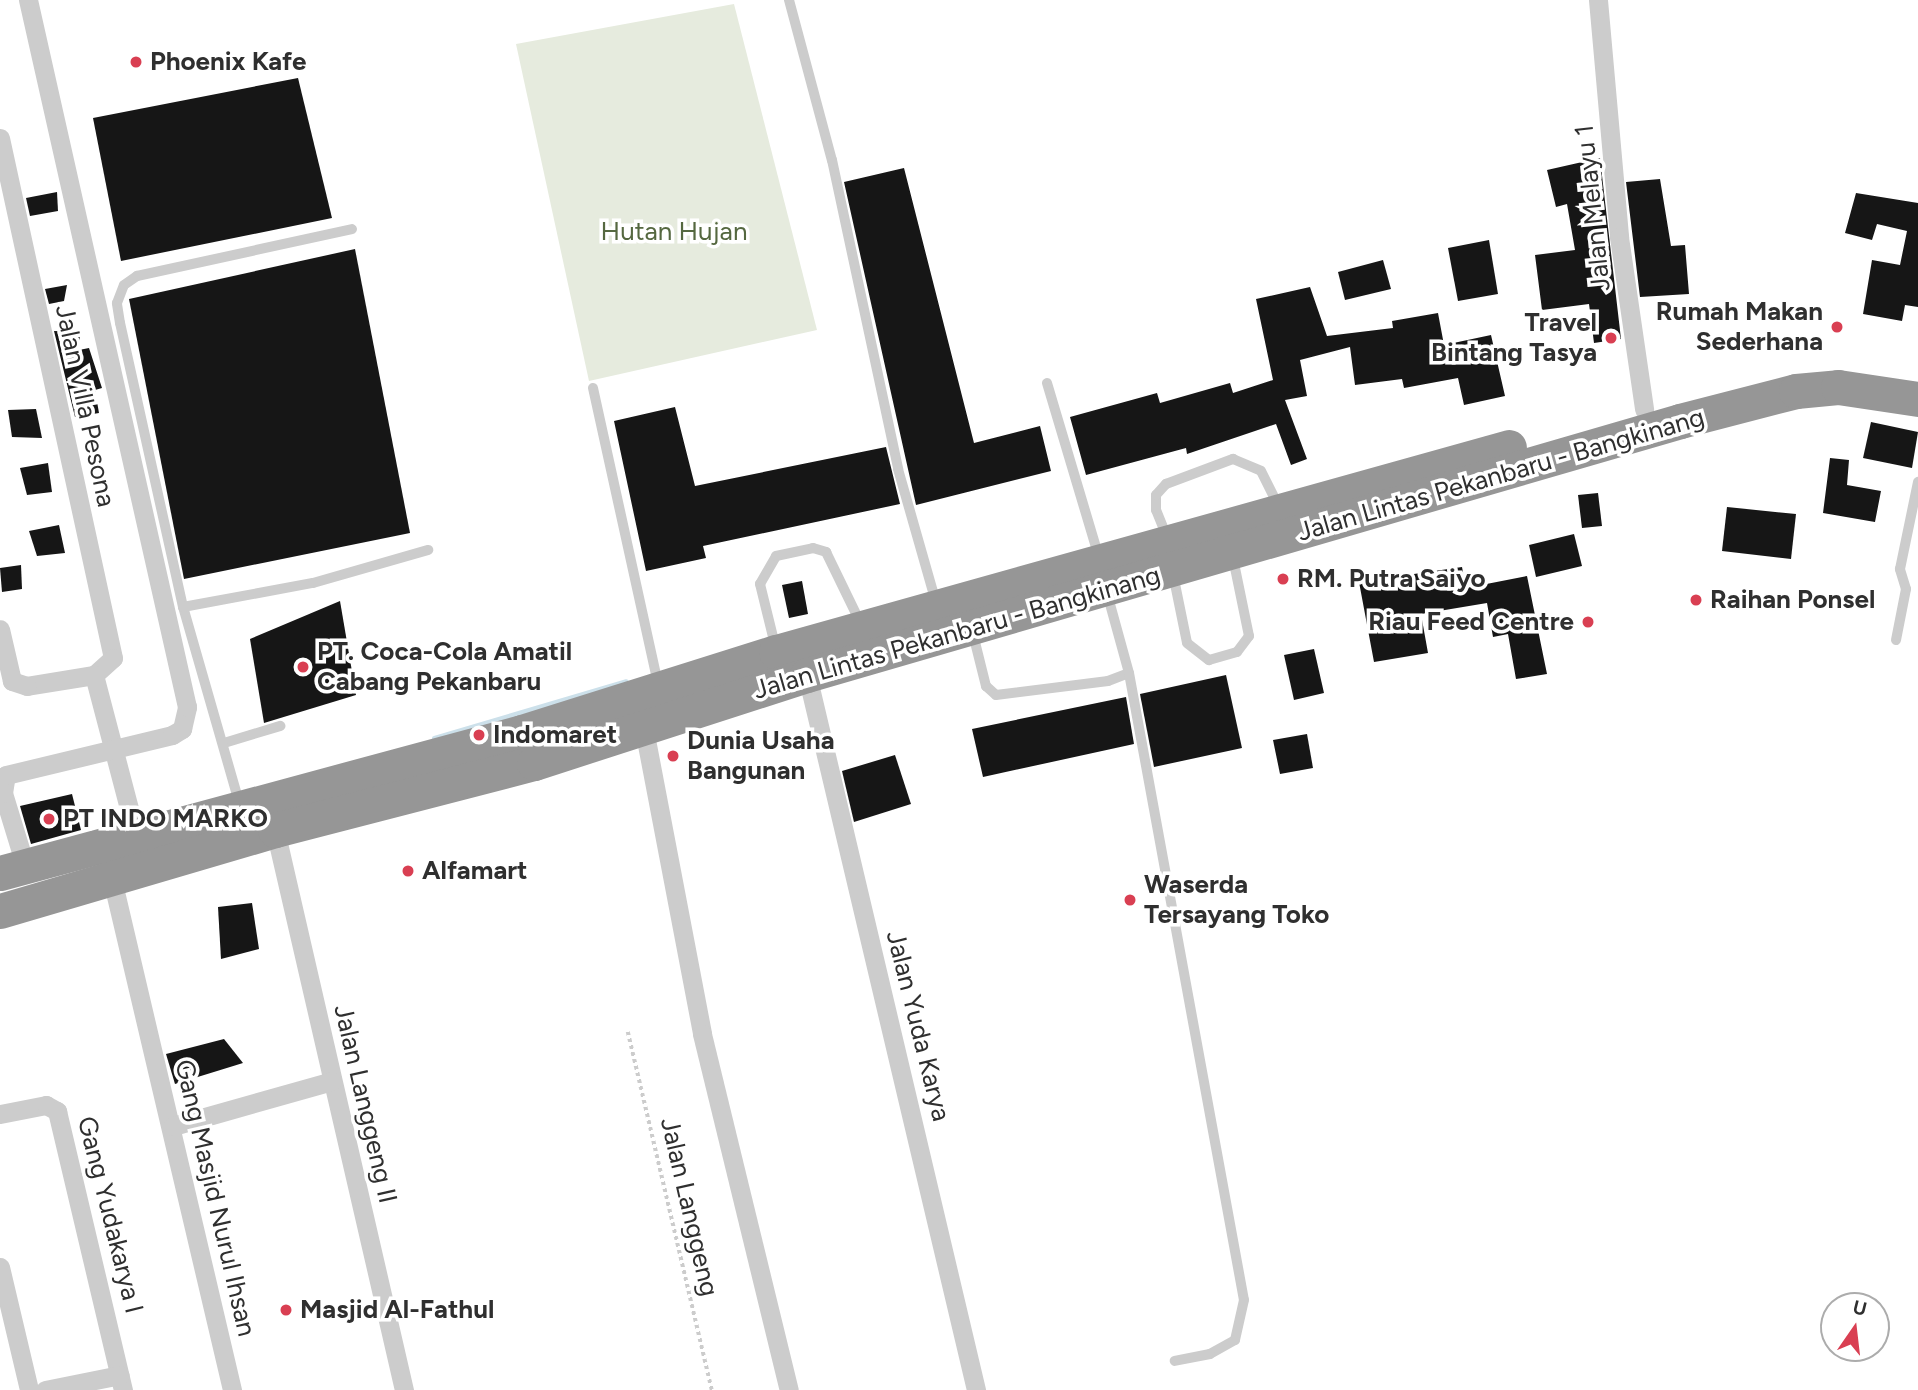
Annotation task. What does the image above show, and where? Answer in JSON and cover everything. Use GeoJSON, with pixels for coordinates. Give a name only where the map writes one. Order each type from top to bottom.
{"type":"FeatureCollection","features":[{"type":"Feature","properties":{"kind":"highway","name":"Jalan Lintas Pekanbaru - Bangkinang"},"geometry":{"type":"LineString","coordinates":[[13,869],[240,806],[528,747],[644,729],[807,675],[971,629],[1104,577],[1171,556],[1281,510],[1644,409],[1796,370],[1841,366],[1918,376]]}},
{"type":"Feature","properties":{"kind":"highway","name":"Jalan Lintas Pekanbaru - Bangkinang"},"geometry":{"type":"LineString","coordinates":[[1171,556],[1232,554],[1796,391],[1838,387],[1918,398]]}},
{"type":"Feature","properties":{"kind":"highway","name":"Jalan Lintas Pekanbaru - Bangkinang"},"geometry":{"type":"LineString","coordinates":[[0,911],[275,830],[528,747],[660,690],[776,652],[939,609],[1104,577]]}},
{"type":"Feature","properties":{"kind":"street"},"geometry":{"type":"LineString","coordinates":[[13,869],[3,793],[13,770],[173,735],[182,729],[187,707],[28,0]]}},
{"type":"Feature","properties":{"kind":"street","name":"Jalan Melayu 1"},"geometry":{"type":"LineString","coordinates":[[1598,0],[1619,237],[1644,409]]}},
{"type":"Feature","properties":{"kind":"street","name":"Jalan Villa Pesona"},"geometry":{"type":"LineString","coordinates":[[0,138],[113,658],[94,675]]}},
{"type":"Feature","properties":{"kind":"street"},"geometry":{"type":"LineString","coordinates":[[0,629],[12,681],[26,686],[94,675],[111,750],[136,835]]}},
{"type":"Feature","properties":{"kind":"street","name":"Jalan Yuda Karya"},"geometry":{"type":"LineString","coordinates":[[807,675],[976,1390]]}},
{"type":"Feature","properties":{"kind":"street"},"geometry":{"type":"LineString","coordinates":[[644,729],[699,1021],[789,1390]]}},
{"type":"Feature","properties":{"kind":"street","name":"Jalan Langgeng II"},"geometry":{"type":"LineString","coordinates":[[275,830],[404,1390]]}},
{"type":"Feature","properties":{"kind":"street","name":"Gang Masjid Nurul Ihsan"},"geometry":{"type":"LineString","coordinates":[[112,879],[173,1126],[232,1390]]}},
{"type":"Feature","properties":{"kind":"street"},"geometry":{"type":"LineString","coordinates":[[173,1126],[332,1081]]}},
{"type":"Feature","properties":{"kind":"street","name":"Gang Yudakarya I"},"geometry":{"type":"LineString","coordinates":[[0,1114],[46,1105],[57,1111],[122,1382]]}},
{"type":"Feature","properties":{"kind":"street"},"geometry":{"type":"LineString","coordinates":[[0,1267],[29,1390]]}},
{"type":"Feature","properties":{"kind":"street"},"geometry":{"type":"LineString","coordinates":[[45,1390],[122,1382]]}},
{"type":"Feature","properties":{"kind":"lane"},"geometry":{"type":"LineString","coordinates":[[789,0],[832,160],[898,469],[939,609]]}},
{"type":"Feature","properties":{"kind":"lane"},"geometry":{"type":"LineString","coordinates":[[240,806],[183,607],[120,323],[124,285],[137,276],[352,229]]}},
{"type":"Feature","properties":{"kind":"lane"},"geometry":{"type":"LineString","coordinates":[[1047,383],[1129,673],[1244,1300],[1235,1340],[1210,1354],[1175,1361]]}},
{"type":"Feature","properties":{"kind":"lane"},"geometry":{"type":"LineString","coordinates":[[593,388],[660,690]]}},
{"type":"Feature","properties":{"kind":"lane"},"geometry":{"type":"LineString","coordinates":[[1232,554],[1249,636],[1237,652],[1209,660],[1187,643],[1171,556],[1156,495],[1185,473],[1233,459],[1250,463],[1261,471],[1281,510]]}},
{"type":"Feature","properties":{"kind":"lane"},"geometry":{"type":"LineString","coordinates":[[1896,640],[1906,589],[1900,569],[1918,482]]}},
{"type":"Feature","properties":{"kind":"lane"},"geometry":{"type":"LineString","coordinates":[[776,652],[760,584],[776,556],[813,548],[826,552],[863,630]]}},
{"type":"Feature","properties":{"kind":"lane"},"geometry":{"type":"LineString","coordinates":[[183,607],[313,583],[428,550]]}},
{"type":"Feature","properties":{"kind":"lane"},"geometry":{"type":"LineString","coordinates":[[971,629],[986,687],[996,695],[1074,690],[1129,673]]}},
{"type":"Feature","properties":{"kind":"lane"},"geometry":{"type":"LineString","coordinates":[[224,743],[279,726]]}},
{"type":"Feature","properties":{"kind":"path","name":"Jalan Langgeng"},"geometry":{"type":"LineString","coordinates":[[628,1032],[712,1390]]}},
{"type":"Feature","properties":{"kind":"green space","name":"Hutan Hujan"},"geometry":{"type":"Polygon","coordinates":[[[734,4],[817,330],[589,381],[516,44],[734,4]]]}},
{"type":"Feature","properties":{"kind":"building"},"geometry":{"type":"Polygon","coordinates":[[[298,78],[332,218],[121,261],[93,118],[298,78]]]}},
{"type":"Feature","properties":{"kind":"building"},"geometry":{"type":"Polygon","coordinates":[[[1600,158],[1621,339],[1594,343],[1589,304],[1542,310],[1535,255],[1575,250],[1567,204],[1556,207],[1547,170],[1600,158]]]}},
{"type":"Feature","properties":{"kind":"building"},"geometry":{"type":"Polygon","coordinates":[[[904,168],[974,443],[1040,426],[1051,471],[916,505],[844,182],[904,168]]]}},
{"type":"Feature","properties":{"kind":"building"},"geometry":{"type":"Polygon","coordinates":[[[1660,179],[1671,246],[1685,245],[1689,294],[1640,297],[1626,182],[1660,179]]]}},
{"type":"Feature","properties":{"kind":"building"},"geometry":{"type":"Polygon","coordinates":[[[57,192],[58,211],[30,216],[26,198],[57,192]]]}},
{"type":"Feature","properties":{"kind":"building"},"geometry":{"type":"Polygon","coordinates":[[[1856,193],[1918,203],[1918,307],[1905,305],[1902,321],[1863,314],[1872,260],[1900,265],[1907,231],[1877,224],[1872,240],[1845,233],[1856,193]]]}},
{"type":"Feature","properties":{"kind":"building"},"geometry":{"type":"Polygon","coordinates":[[[1489,240],[1498,294],[1458,301],[1448,248],[1489,240]]]}},
{"type":"Feature","properties":{"kind":"building"},"geometry":{"type":"Polygon","coordinates":[[[355,249],[410,533],[184,579],[129,299],[355,249]]]}},
{"type":"Feature","properties":{"kind":"building"},"geometry":{"type":"Polygon","coordinates":[[[1383,260],[1391,289],[1345,300],[1338,272],[1383,260]]]}},
{"type":"Feature","properties":{"kind":"building"},"geometry":{"type":"Polygon","coordinates":[[[67,285],[64,301],[49,304],[45,289],[67,285]]]}},
{"type":"Feature","properties":{"kind":"building"},"geometry":{"type":"Polygon","coordinates":[[[1310,287],[1327,336],[1393,328],[1392,321],[1438,313],[1444,345],[1491,335],[1505,396],[1464,405],[1458,378],[1404,388],[1402,379],[1355,385],[1350,347],[1300,360],[1307,396],[1285,400],[1307,459],[1291,465],[1276,424],[1187,454],[1186,448],[1086,475],[1070,417],[1157,393],[1160,403],[1230,383],[1233,393],[1273,380],[1256,299],[1310,287]]]}},
{"type":"Feature","properties":{"kind":"building"},"geometry":{"type":"Polygon","coordinates":[[[54,331],[80,332],[79,350],[89,348],[102,388],[95,390],[99,413],[75,417],[54,331]]]}},
{"type":"Feature","properties":{"kind":"building"},"geometry":{"type":"Polygon","coordinates":[[[675,407],[695,486],[886,447],[900,504],[703,546],[706,558],[646,571],[614,421],[675,407]]]}},
{"type":"Feature","properties":{"kind":"building"},"geometry":{"type":"Polygon","coordinates":[[[36,409],[42,438],[12,437],[8,410],[36,409]]]}},
{"type":"Feature","properties":{"kind":"building"},"geometry":{"type":"Polygon","coordinates":[[[1871,422],[1918,432],[1912,468],[1863,458],[1871,422]]]}},
{"type":"Feature","properties":{"kind":"building"},"geometry":{"type":"Polygon","coordinates":[[[1830,458],[1849,460],[1847,485],[1881,491],[1875,522],[1823,513],[1830,458]]]}},
{"type":"Feature","properties":{"kind":"building"},"geometry":{"type":"Polygon","coordinates":[[[48,463],[52,492],[27,495],[20,468],[48,463]]]}},
{"type":"Feature","properties":{"kind":"building"},"geometry":{"type":"Polygon","coordinates":[[[1598,493],[1602,526],[1582,528],[1578,495],[1598,493]]]}},
{"type":"Feature","properties":{"kind":"building"},"geometry":{"type":"Polygon","coordinates":[[[1727,507],[1796,514],[1791,559],[1722,551],[1727,507]]]}},
{"type":"Feature","properties":{"kind":"building"},"geometry":{"type":"Polygon","coordinates":[[[59,525],[65,553],[37,556],[29,531],[59,525]]]}},
{"type":"Feature","properties":{"kind":"building"},"geometry":{"type":"Polygon","coordinates":[[[1574,534],[1582,566],[1536,577],[1529,545],[1574,534]]]}},
{"type":"Feature","properties":{"kind":"building"},"geometry":{"type":"Polygon","coordinates":[[[21,565],[22,589],[2,592],[0,568],[21,565]]]}},
{"type":"Feature","properties":{"kind":"building"},"geometry":{"type":"Polygon","coordinates":[[[1462,567],[1466,588],[1527,576],[1547,674],[1516,679],[1508,634],[1493,637],[1487,603],[1421,614],[1428,653],[1374,662],[1359,582],[1462,567]]]}},
{"type":"Feature","properties":{"kind":"building"},"geometry":{"type":"Polygon","coordinates":[[[802,581],[808,614],[789,618],[782,585],[802,581]]]}},
{"type":"Feature","properties":{"kind":"building","name":"PT. Coca-Cola Amatil Cabang Pekanbaru"},"geometry":{"type":"Polygon","coordinates":[[[340,601],[356,695],[264,723],[250,639],[340,601]]]}},
{"type":"Feature","properties":{"kind":"building"},"geometry":{"type":"Polygon","coordinates":[[[1314,649],[1324,693],[1294,700],[1284,655],[1314,649]]]}},
{"type":"Feature","properties":{"kind":"building"},"geometry":{"type":"Polygon","coordinates":[[[1226,675],[1242,748],[1154,767],[1140,694],[1226,675]]]}},
{"type":"Feature","properties":{"kind":"building"},"geometry":{"type":"Polygon","coordinates":[[[1126,697],[1134,744],[983,777],[972,729],[1126,697]]]}},
{"type":"Feature","properties":{"kind":"building"},"geometry":{"type":"Polygon","coordinates":[[[1307,734],[1313,768],[1280,774],[1273,740],[1307,734]]]}},
{"type":"Feature","properties":{"kind":"building"},"geometry":{"type":"Polygon","coordinates":[[[895,755],[911,804],[854,822],[842,771],[895,755]]]}},
{"type":"Feature","properties":{"kind":"building","name":"PT INDO MARKO"},"geometry":{"type":"Polygon","coordinates":[[[72,794],[81,830],[31,844],[20,806],[72,794]]]}},
{"type":"Feature","properties":{"kind":"building"},"geometry":{"type":"Polygon","coordinates":[[[252,903],[259,949],[221,959],[218,907],[252,903]]]}},
{"type":"Feature","properties":{"kind":"building"},"geometry":{"type":"Polygon","coordinates":[[[224,1039],[243,1063],[175,1084],[166,1054],[224,1039]]]}},
{"type":"Feature","properties":{"kind":"waterway"},"geometry":{"type":"LineString","coordinates":[[434,738],[626,681]]}},
{"type":"Feature","properties":{"kind":"place","name":"Phoenix Kafe"},"geometry":{"type":"Point","coordinates":[136,62]}},
{"type":"Feature","properties":{"kind":"place","name":"Rumah Makan Sederhana"},"geometry":{"type":"Point","coordinates":[1837,327]}},
{"type":"Feature","properties":{"kind":"place","name":"Travel Bintang Tasya"},"geometry":{"type":"Point","coordinates":[1611,338]}},
{"type":"Feature","properties":{"kind":"place","name":"RM. Putra Saiyo"},"geometry":{"type":"Point","coordinates":[1283,579]}},
{"type":"Feature","properties":{"kind":"place","name":"Raihan Ponsel"},"geometry":{"type":"Point","coordinates":[1696,600]}},
{"type":"Feature","properties":{"kind":"place","name":"Riau Feed Centre"},"geometry":{"type":"Point","coordinates":[1588,622]}},
{"type":"Feature","properties":{"kind":"place","name":"PT. Coca-Cola Amatil Cabang Pekanbaru"},"geometry":{"type":"Point","coordinates":[303,667]}},
{"type":"Feature","properties":{"kind":"place","name":"Indomaret"},"geometry":{"type":"Point","coordinates":[479,735]}},
{"type":"Feature","properties":{"kind":"place","name":"Dunia Usaha Bangunan"},"geometry":{"type":"Point","coordinates":[673,756]}},
{"type":"Feature","properties":{"kind":"place","name":"PT INDO MARKO"},"geometry":{"type":"Point","coordinates":[49,819]}},
{"type":"Feature","properties":{"kind":"place","name":"Alfamart"},"geometry":{"type":"Point","coordinates":[408,871]}},
{"type":"Feature","properties":{"kind":"place","name":"Waserda Tersayang Toko"},"geometry":{"type":"Point","coordinates":[1130,900]}},
{"type":"Feature","properties":{"kind":"place","name":"Masjid Al-Fathul"},"geometry":{"type":"Point","coordinates":[286,1310]}}]}
